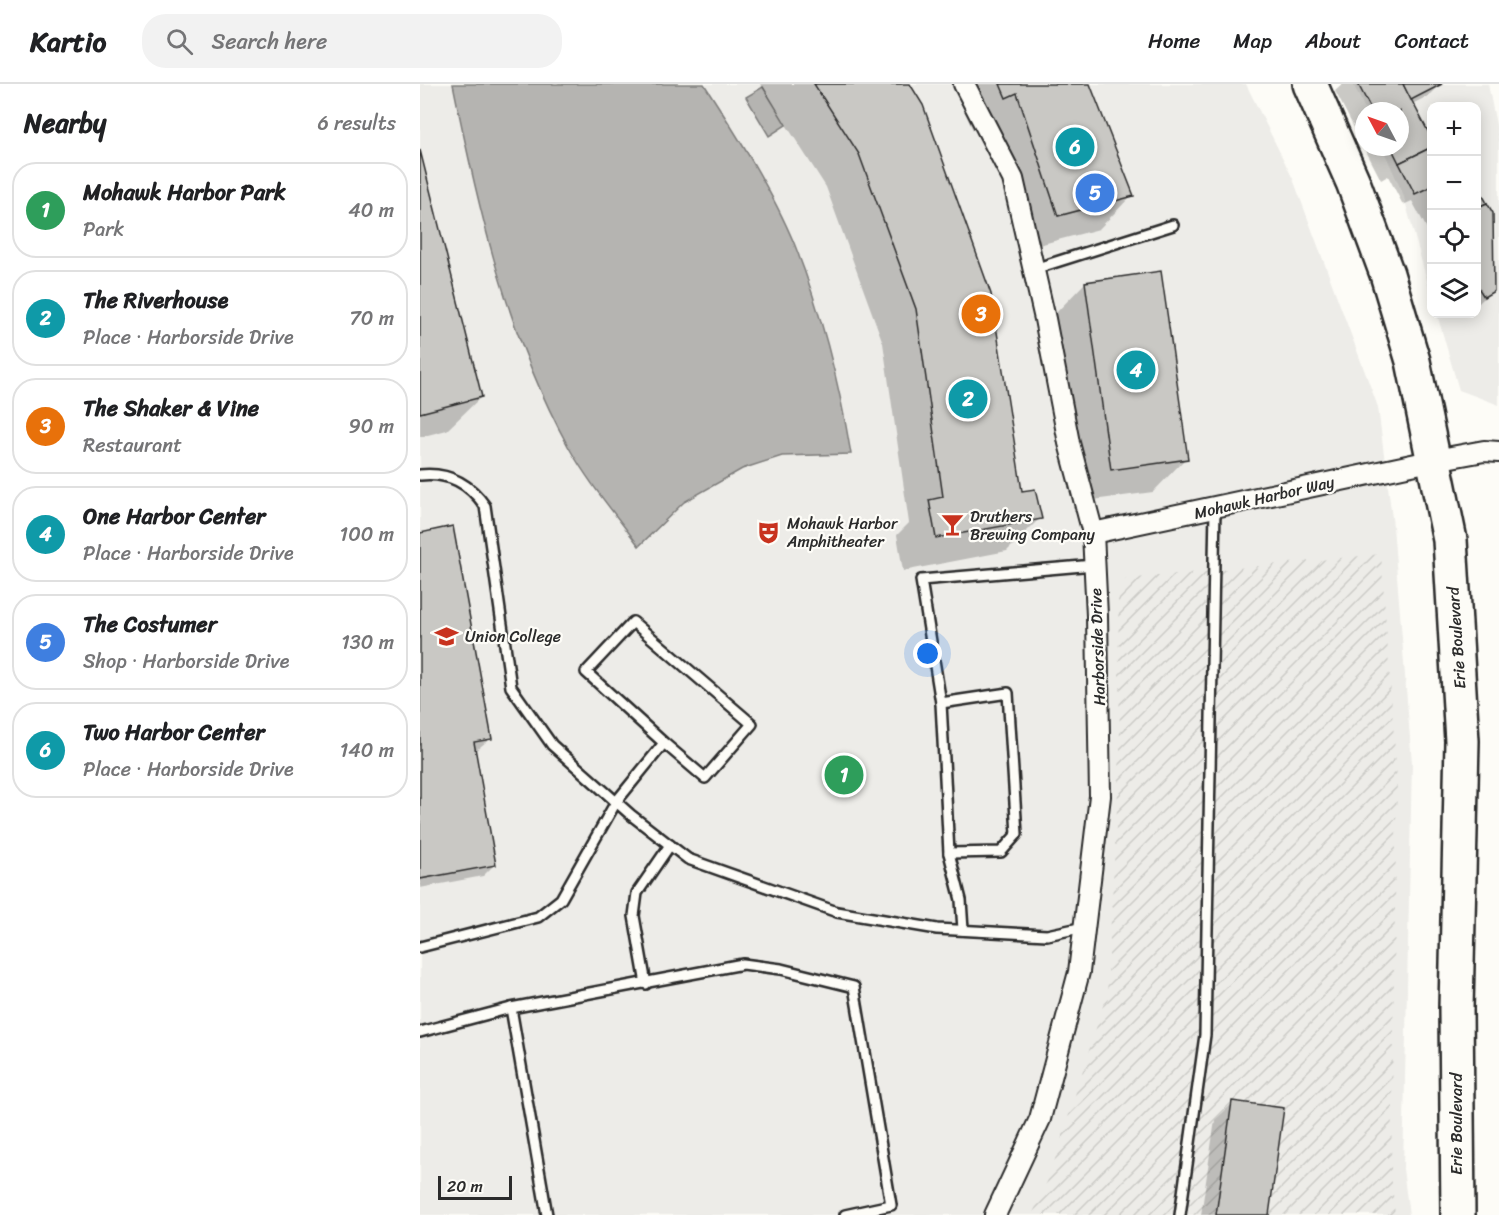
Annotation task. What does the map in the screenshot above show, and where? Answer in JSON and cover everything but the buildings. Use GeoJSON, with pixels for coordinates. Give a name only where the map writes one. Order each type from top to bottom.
{"type":"FeatureCollection","features":[{"type":"Feature","properties":{"kind":"highway","name":"Erie Boulevard"},"geometry":{"type":"LineString","coordinates":[[1310,84],[1353,182],[1387,274],[1413,361],[1450,540],[1462,741],[1456,1020],[1458,1215]]}},
{"type":"Feature","properties":{"kind":"street","name":"Harborside Drive"},"geometry":{"type":"LineString","coordinates":[[964,84],[1013,179],[1034,269],[1069,443],[1092,533],[1094,565],[1100,796],[1079,972],[1040,1119],[995,1215]]}},
{"type":"Feature","properties":{"kind":"street","name":"Mohawk Harbor Way"},"geometry":{"type":"LineString","coordinates":[[1092,533],[1484,450],[1499,452]]}},
{"type":"Feature","properties":{"kind":"lane"},"geometry":{"type":"LineString","coordinates":[[1034,269],[1173,225]]}},
{"type":"Feature","properties":{"kind":"lane"},"geometry":{"type":"LineString","coordinates":[[420,475],[435,474],[454,478],[473,489],[485,506],[511,687],[552,745],[616,802],[688,859],[837,912],[937,929],[1047,935],[1084,927]]}},
{"type":"Feature","properties":{"kind":"lane"},"geometry":{"type":"LineString","coordinates":[[1180,1215],[1204,1035],[1215,508]]}},
{"type":"Feature","properties":{"kind":"lane"},"geometry":{"type":"LineString","coordinates":[[963,930],[961,900],[949,853],[941,703],[921,580],[1094,565]]}},
{"type":"Feature","properties":{"kind":"lane"},"geometry":{"type":"LineString","coordinates":[[633,622],[752,724],[705,778],[664,743],[586,672],[633,622]]}},
{"type":"Feature","properties":{"kind":"lane"},"geometry":{"type":"LineString","coordinates":[[941,703],[1008,693],[1017,834],[1001,852],[949,853]]}},
{"type":"Feature","properties":{"kind":"lane"},"geometry":{"type":"LineString","coordinates":[[420,946],[538,917],[561,898],[616,802],[664,743]]}},
{"type":"Feature","properties":{"kind":"lane"},"geometry":{"type":"LineString","coordinates":[[646,984],[634,916],[637,893],[670,845]]}},
{"type":"Feature","properties":{"kind":"lane"},"geometry":{"type":"LineString","coordinates":[[420,1032],[511,1008],[744,964],[781,969],[854,987],[891,1205],[845,1215]]}},
{"type":"Feature","properties":{"kind":"lane"},"geometry":{"type":"LineString","coordinates":[[511,1008],[547,1215]]}},
{"type":"Feature","properties":{"kind":"shaded area"},"geometry":{"type":"Polygon","coordinates":[[[420,84],[1246,84],[1293,179],[1378,407],[1393,526],[1412,763],[1403,1169],[1409,1215],[420,1215],[420,84]]]}},
{"type":"Feature","properties":{"kind":"shaded area"},"geometry":{"type":"Polygon","coordinates":[[[453,84],[704,84],[764,182],[794,243],[813,295],[828,347],[851,454],[782,456],[742,469],[684,502],[639,546],[602,498],[568,446],[528,360],[511,315],[484,224],[453,84]]]}},
{"type":"Feature","properties":{"kind":"shaded area"},"geometry":{"type":"Polygon","coordinates":[[[1353,84],[1488,84],[1499,140],[1499,405],[1459,390],[1438,318],[1481,318],[1481,102],[1427,102],[1427,281],[1403,194],[1386,156],[1409,156],[1409,102],[1362,102],[1353,84]]]}},
{"type":"Feature","properties":{"kind":"shaded area"},"geometry":{"type":"Polygon","coordinates":[[[763,87],[786,125],[769,136],[746,97],[763,87]]]}},
{"type":"Feature","properties":{"kind":"shaded area"},"geometry":{"type":"Polygon","coordinates":[[[1381,554],[1397,779],[1391,1172],[1395,1215],[1032,1215],[1050,1175],[1107,993],[1120,752],[1118,592],[1126,579],[1381,554]]]}},
{"type":"Feature","properties":{"kind":"place","name":"Two Harbor Center"},"geometry":{"type":"Point","coordinates":[1075,147]}},
{"type":"Feature","properties":{"kind":"place","name":"The Costumer"},"geometry":{"type":"Point","coordinates":[1095,193]}},
{"type":"Feature","properties":{"kind":"place","name":"The Shaker & Vine"},"geometry":{"type":"Point","coordinates":[981,314]}},
{"type":"Feature","properties":{"kind":"place","name":"One Harbor Center"},"geometry":{"type":"Point","coordinates":[1136,370]}},
{"type":"Feature","properties":{"kind":"place","name":"The Riverhouse"},"geometry":{"type":"Point","coordinates":[968,399]}},
{"type":"Feature","properties":{"kind":"place","name":"Druthers Brewing Company"},"geometry":{"type":"Point","coordinates":[952,525]}},
{"type":"Feature","properties":{"kind":"place","name":"Mohawk Harbor Amphitheater"},"geometry":{"type":"Point","coordinates":[769,532]}},
{"type":"Feature","properties":{"kind":"place","name":"Union College"},"geometry":{"type":"Point","coordinates":[447,636]}},
{"type":"Feature","properties":{"kind":"place","name":"Mohawk Harbor Park"},"geometry":{"type":"Point","coordinates":[844,775]}}]}
